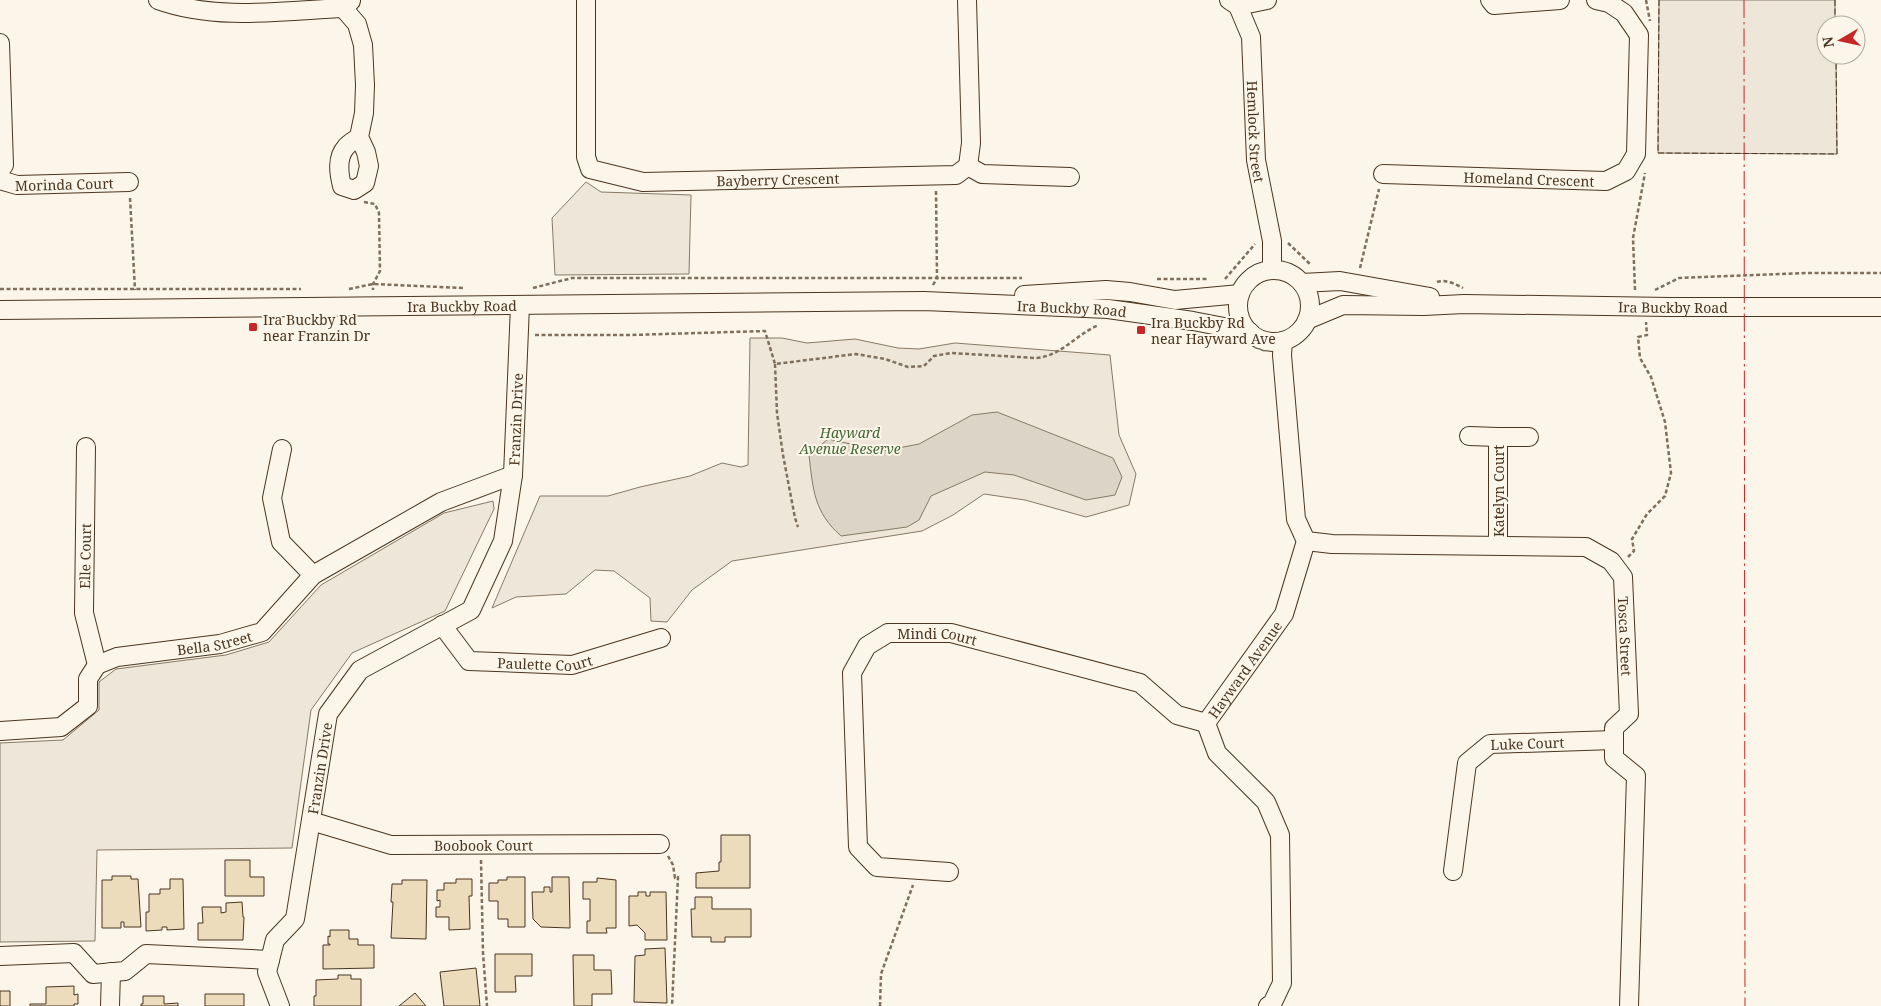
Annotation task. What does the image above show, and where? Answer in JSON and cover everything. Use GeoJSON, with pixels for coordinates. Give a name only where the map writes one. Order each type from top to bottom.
{"type":"FeatureCollection","features":[{"type":"Feature","properties":{"kind":"street"},"geometry":{"type":"LineString","coordinates":[[158,0],[177,7],[248,13],[347,4],[357,24],[363,45],[364,113],[359,137],[366,152],[369,166],[366,183],[354,190],[342,186],[339,162],[345,147],[359,137]]}},
{"type":"Feature","properties":{"kind":"street","name":"Bayberry Crescent"},"geometry":{"type":"LineString","coordinates":[[586,0],[586,156],[590,169],[643,182],[956,175],[968,166]]}},
{"type":"Feature","properties":{"kind":"street"},"geometry":{"type":"LineString","coordinates":[[968,0],[970,143],[968,166],[982,174],[1070,177]]}},
{"type":"Feature","properties":{"kind":"street"},"geometry":{"type":"LineString","coordinates":[[1233,3],[1267,0]]}},
{"type":"Feature","properties":{"kind":"street"},"geometry":{"type":"LineString","coordinates":[[1490,0],[1494,5],[1560,0]]}},
{"type":"Feature","properties":{"kind":"street","name":"Homeland Crescent"},"geometry":{"type":"LineString","coordinates":[[1383,174],[1606,181],[1626,171],[1636,154],[1639,35],[1627,6],[1596,0]]}},
{"type":"Feature","properties":{"kind":"street","name":"Hemlock Street"},"geometry":{"type":"LineString","coordinates":[[1233,3],[1251,37],[1256,160],[1272,241],[1272,270]]}},
{"type":"Feature","properties":{"kind":"street"},"geometry":{"type":"LineString","coordinates":[[0,43],[4,165],[0,171]]}},
{"type":"Feature","properties":{"kind":"street","name":"Morinda Court"},"geometry":{"type":"LineString","coordinates":[[0,180],[17,185],[129,182]]}},
{"type":"Feature","properties":{"kind":"street"},"geometry":{"type":"LineString","coordinates":[[1282,348],[1260,338],[1249,338],[1238,304],[1240,294],[1252,277],[1272,270],[1283,271],[1294,276],[1302,283],[1310,301],[1310,311],[1307,320],[1301,330],[1282,348],[1296,519],[1306,540]]}},
{"type":"Feature","properties":{"kind":"street","name":"Ira Buckby Road"},"geometry":{"type":"LineString","coordinates":[[1302,283],[1340,281],[1464,296],[1645,307],[1881,306]]}},
{"type":"Feature","properties":{"kind":"street","name":"Ira Buckby Road"},"geometry":{"type":"LineString","coordinates":[[924,301],[1106,290],[1175,300],[1240,294]]}},
{"type":"Feature","properties":{"kind":"street","name":"Ira Buckby Road"},"geometry":{"type":"LineString","coordinates":[[1307,320],[1343,305],[1424,306],[1464,296]]}},
{"type":"Feature","properties":{"kind":"street","name":"Ira Buckby Road"},"geometry":{"type":"LineString","coordinates":[[0,310],[924,301],[1108,308],[1177,318],[1249,338]]}},
{"type":"Feature","properties":{"kind":"street","name":"Franzin Drive"},"geometry":{"type":"LineString","coordinates":[[270,960],[275,940],[295,919],[328,714],[360,670],[471,610],[502,541],[513,475],[520,305]]}},
{"type":"Feature","properties":{"kind":"street","name":"Katelyn Court"},"geometry":{"type":"LineString","coordinates":[[1469,436],[1498,438],[1529,437]]}},
{"type":"Feature","properties":{"kind":"street","name":"Katelyn Court"},"geometry":{"type":"LineString","coordinates":[[1498,438],[1498,546]]}},
{"type":"Feature","properties":{"kind":"street","name":"Elle Court"},"geometry":{"type":"LineString","coordinates":[[86,447],[84,613],[97,664]]}},
{"type":"Feature","properties":{"kind":"street"},"geometry":{"type":"LineString","coordinates":[[282,449],[272,498],[281,542],[313,575]]}},
{"type":"Feature","properties":{"kind":"street","name":"Bella Street"},"geometry":{"type":"LineString","coordinates":[[97,664],[118,657],[220,644],[262,632],[313,575],[441,502],[513,475]]}},
{"type":"Feature","properties":{"kind":"street","name":"Tosca Street"},"geometry":{"type":"LineString","coordinates":[[1306,540],[1332,544],[1586,547],[1611,561],[1623,577],[1630,714],[1614,728],[1614,740]]}},
{"type":"Feature","properties":{"kind":"street","name":"Hayward Avenue"},"geometry":{"type":"LineString","coordinates":[[1268,1006],[1272,1004],[1282,983],[1280,835],[1266,802],[1217,753],[1206,723],[1284,614],[1306,540]]}},
{"type":"Feature","properties":{"kind":"street","name":"Paulette Court"},"geometry":{"type":"LineString","coordinates":[[442,625],[469,661],[572,665],[661,638]]}},
{"type":"Feature","properties":{"kind":"street","name":"Mindi Court"},"geometry":{"type":"LineString","coordinates":[[949,872],[877,867],[858,847],[852,673],[867,646],[888,634],[951,633],[1140,683],[1177,715],[1206,723]]}},
{"type":"Feature","properties":{"kind":"street"},"geometry":{"type":"LineString","coordinates":[[0,731],[62,727],[88,706],[88,680],[97,664]]}},
{"type":"Feature","properties":{"kind":"street"},"geometry":{"type":"LineString","coordinates":[[1614,740],[1614,758],[1636,776],[1629,1006]]}},
{"type":"Feature","properties":{"kind":"street","name":"Luke Court"},"geometry":{"type":"LineString","coordinates":[[1453,871],[1467,763],[1490,744],[1614,740]]}},
{"type":"Feature","properties":{"kind":"street","name":"Boobook Court"},"geometry":{"type":"LineString","coordinates":[[311,821],[391,845],[660,844]]}},
{"type":"Feature","properties":{"kind":"street"},"geometry":{"type":"LineString","coordinates":[[0,956],[74,953],[93,974],[125,971],[146,954],[270,960],[268,972],[280,1006]]}},
{"type":"Feature","properties":{"kind":"street"},"geometry":{"type":"LineString","coordinates":[[110,972],[110,1006]]}},
{"type":"Feature","properties":{"kind":"path"},"geometry":{"type":"LineString","coordinates":[[1359,272],[1383,174]]}},
{"type":"Feature","properties":{"kind":"path"},"geometry":{"type":"LineString","coordinates":[[924,301],[937,278],[935,176]]}},
{"type":"Feature","properties":{"kind":"path"},"geometry":{"type":"LineString","coordinates":[[129,182],[134,308]]}},
{"type":"Feature","properties":{"kind":"path"},"geometry":{"type":"LineString","coordinates":[[354,190],[357,201],[375,204],[379,213],[380,271],[373,284],[374,306]]}},
{"type":"Feature","properties":{"kind":"path"},"geometry":{"type":"LineString","coordinates":[[1225,279],[1254,244],[1284,238],[1314,268]]}},
{"type":"Feature","properties":{"kind":"path"},"geometry":{"type":"LineString","coordinates":[[1654,290],[1679,278],[1881,273]]}},
{"type":"Feature","properties":{"kind":"path"},"geometry":{"type":"LineString","coordinates":[[528,289],[572,278],[1026,278]]}},
{"type":"Feature","properties":{"kind":"path"},"geometry":{"type":"LineString","coordinates":[[1155,279],[1215,279]]}},
{"type":"Feature","properties":{"kind":"path"},"geometry":{"type":"LineString","coordinates":[[1435,284],[1440,281],[1446,282],[1464,296]]}},
{"type":"Feature","properties":{"kind":"path"},"geometry":{"type":"LineString","coordinates":[[346,290],[373,284],[468,288]]}},
{"type":"Feature","properties":{"kind":"path"},"geometry":{"type":"LineString","coordinates":[[0,289],[308,289]]}},
{"type":"Feature","properties":{"kind":"path"},"geometry":{"type":"LineString","coordinates":[[1626,290],[1636,290]]}},
{"type":"Feature","properties":{"kind":"path"},"geometry":{"type":"LineString","coordinates":[[1622,552],[1628,557],[1634,551],[1632,539],[1647,514],[1664,496],[1671,473],[1665,422],[1651,377],[1640,358],[1638,337],[1647,335],[1645,307]]}},
{"type":"Feature","properties":{"kind":"path"},"geometry":{"type":"LineString","coordinates":[[775,364],[856,354],[885,359],[908,367],[924,366],[934,356],[951,353],[1046,357],[1063,350],[1090,329],[1102,324]]}},
{"type":"Feature","properties":{"kind":"path"},"geometry":{"type":"LineString","coordinates":[[519,335],[631,335],[766,331],[775,364],[777,413],[783,456],[798,528]]}},
{"type":"Feature","properties":{"kind":"path"},"geometry":{"type":"LineString","coordinates":[[1249,338],[1282,348]]}},
{"type":"Feature","properties":{"kind":"path"},"geometry":{"type":"LineString","coordinates":[[660,844],[673,865],[675,878],[678,877],[672,1006]]}},
{"type":"Feature","properties":{"kind":"path"},"geometry":{"type":"LineString","coordinates":[[481,846],[483,953],[487,1006]]}},
{"type":"Feature","properties":{"kind":"path"},"geometry":{"type":"LineString","coordinates":[[880,1006],[881,974],[917,870]]}},
{"type":"Feature","properties":{"kind":"green space"},"geometry":{"type":"Polygon","coordinates":[[[1659,0],[1835,0],[1835,15],[1816,15],[1816,65],[1836,65],[1837,154],[1658,153],[1659,0]]]}},
{"type":"Feature","properties":{"kind":"green space"},"geometry":{"type":"Polygon","coordinates":[[[586,182],[601,192],[691,195],[689,274],[555,275],[552,218],[586,182]]]}},
{"type":"Feature","properties":{"kind":"green space","name":"Hayward Avenue Reserve"},"geometry":{"type":"Polygon","coordinates":[[[750,338],[782,338],[807,343],[855,339],[898,348],[919,349],[955,343],[1110,355],[1119,435],[1136,474],[1129,505],[1086,517],[1025,500],[984,494],[953,515],[922,531],[732,561],[692,590],[667,622],[651,621],[650,598],[614,571],[595,570],[566,594],[516,597],[492,608],[540,496],[608,496],[690,476],[722,463],[741,467],[748,465],[750,338]]]}},
{"type":"Feature","properties":{"kind":"green space"},"geometry":{"type":"Polygon","coordinates":[[[493,501],[494,509],[445,611],[352,653],[311,710],[292,848],[97,850],[95,941],[0,942],[0,743],[63,740],[99,710],[99,682],[116,669],[226,655],[269,642],[321,585],[444,513],[493,501]]]}},
{"type":"Feature","properties":{"kind":"shaded area"},"geometry":{"type":"Polygon","coordinates":[[[997,412],[1113,458],[1122,477],[1115,495],[1086,500],[1014,475],[985,472],[931,496],[919,520],[907,527],[841,536],[825,518],[816,500],[809,455],[828,439],[883,451],[919,444],[972,415],[997,412]]]}},
{"type":"Feature","properties":{"kind":"building"},"geometry":{"type":"Polygon","coordinates":[[[721,835],[750,835],[750,888],[696,888],[696,873],[719,871],[721,835]]]}},
{"type":"Feature","properties":{"kind":"building"},"geometry":{"type":"Polygon","coordinates":[[[225,860],[250,860],[250,877],[264,877],[264,896],[225,896],[225,860]]]}},
{"type":"Feature","properties":{"kind":"building"},"geometry":{"type":"Polygon","coordinates":[[[112,876],[131,876],[131,879],[138,879],[141,927],[124,927],[124,922],[121,922],[121,928],[102,928],[102,880],[112,880],[112,876]]]}},
{"type":"Feature","properties":{"kind":"building"},"geometry":{"type":"Polygon","coordinates":[[[507,877],[525,877],[525,927],[508,927],[508,919],[498,919],[498,901],[489,901],[489,883],[507,880],[507,877]]]}},
{"type":"Feature","properties":{"kind":"building"},"geometry":{"type":"Polygon","coordinates":[[[552,877],[569,877],[570,928],[541,927],[533,919],[532,892],[544,892],[544,887],[550,887],[550,892],[552,892],[552,877]]]}},
{"type":"Feature","properties":{"kind":"building"},"geometry":{"type":"Polygon","coordinates":[[[597,878],[616,880],[616,928],[606,928],[607,933],[587,933],[587,921],[590,921],[590,899],[583,899],[583,882],[597,882],[597,878]]]}},
{"type":"Feature","properties":{"kind":"building"},"geometry":{"type":"Polygon","coordinates":[[[170,879],[183,879],[184,929],[167,930],[167,927],[162,927],[162,930],[146,931],[146,912],[149,912],[149,894],[160,894],[160,889],[170,889],[170,879]]]}},
{"type":"Feature","properties":{"kind":"building"},"geometry":{"type":"Polygon","coordinates":[[[456,879],[472,879],[472,896],[469,896],[470,929],[449,930],[449,917],[436,917],[436,907],[440,907],[440,900],[437,901],[437,890],[444,890],[444,883],[456,883],[456,879]]]}},
{"type":"Feature","properties":{"kind":"building"},"geometry":{"type":"Polygon","coordinates":[[[402,880],[427,880],[426,939],[391,938],[392,884],[402,884],[402,880]]]}},
{"type":"Feature","properties":{"kind":"building"},"geometry":{"type":"Polygon","coordinates":[[[638,892],[646,892],[646,896],[650,896],[650,892],[666,892],[667,940],[645,940],[645,933],[637,925],[629,926],[629,896],[638,896],[638,892]]]}},
{"type":"Feature","properties":{"kind":"building"},"geometry":{"type":"Polygon","coordinates":[[[695,897],[712,897],[712,909],[751,909],[751,937],[725,937],[725,942],[711,942],[711,937],[692,937],[691,909],[695,909],[695,897]]]}},
{"type":"Feature","properties":{"kind":"building"},"geometry":{"type":"Polygon","coordinates":[[[242,902],[244,917],[243,940],[198,940],[198,923],[203,923],[202,907],[221,907],[221,913],[226,912],[226,903],[242,902]]]}},
{"type":"Feature","properties":{"kind":"building"},"geometry":{"type":"Polygon","coordinates":[[[330,930],[349,930],[349,939],[358,939],[358,945],[374,945],[374,968],[323,969],[323,945],[330,945],[328,944],[328,936],[330,937],[330,930]]]}},
{"type":"Feature","properties":{"kind":"building"},"geometry":{"type":"Polygon","coordinates":[[[665,948],[667,1003],[634,1002],[635,956],[645,955],[645,949],[665,948]]]}},
{"type":"Feature","properties":{"kind":"building"},"geometry":{"type":"Polygon","coordinates":[[[495,954],[532,954],[532,976],[515,976],[516,992],[495,992],[495,954]]]}},
{"type":"Feature","properties":{"kind":"building"},"geometry":{"type":"Polygon","coordinates":[[[573,955],[594,955],[594,970],[611,970],[612,994],[592,994],[592,1006],[574,1006],[573,955]]]}},
{"type":"Feature","properties":{"kind":"building"},"geometry":{"type":"Polygon","coordinates":[[[476,968],[480,1006],[444,1006],[440,972],[476,968]]]}},
{"type":"Feature","properties":{"kind":"building"},"geometry":{"type":"Polygon","coordinates":[[[338,975],[351,975],[351,979],[361,979],[361,1006],[314,1006],[316,980],[338,979],[338,975]]]}},
{"type":"Feature","properties":{"kind":"building"},"geometry":{"type":"Polygon","coordinates":[[[74,986],[74,995],[78,994],[78,1004],[74,1004],[74,1006],[30,1006],[30,1004],[46,1004],[46,987],[74,986]]]}},
{"type":"Feature","properties":{"kind":"building"},"geometry":{"type":"Polygon","coordinates":[[[0,991],[10,991],[10,1006],[0,1006],[0,991]]]}},
{"type":"Feature","properties":{"kind":"building"},"geometry":{"type":"Polygon","coordinates":[[[415,993],[426,1006],[399,1006],[415,993]]]}},
{"type":"Feature","properties":{"kind":"building"},"geometry":{"type":"Polygon","coordinates":[[[205,994],[244,994],[244,1006],[205,1006],[205,994]]]}},
{"type":"Feature","properties":{"kind":"building"},"geometry":{"type":"Polygon","coordinates":[[[143,996],[164,996],[164,1004],[178,1003],[178,1006],[141,1006],[143,1004],[143,996]]]}},
{"type":"Feature","properties":{"kind":"fence"},"geometry":{"type":"LineString","coordinates":[[1659,0],[1658,153],[1837,154],[1836,65]]}},
{"type":"Feature","properties":{"kind":"fence"},"geometry":{"type":"LineString","coordinates":[[1835,0],[1835,15]]}},
{"type":"Feature","properties":{"kind":"power"},"geometry":{"type":"LineString","coordinates":[[1744,0],[1745,1006]]}},
{"type":"Feature","properties":{"kind":"place","name":"Ira Buckby Rd near Franzin Dr"},"geometry":{"type":"Point","coordinates":[253,327]}},
{"type":"Feature","properties":{"kind":"place","name":"Ira Buckby Rd near Hayward Ave"},"geometry":{"type":"Point","coordinates":[1141,330]}}]}
